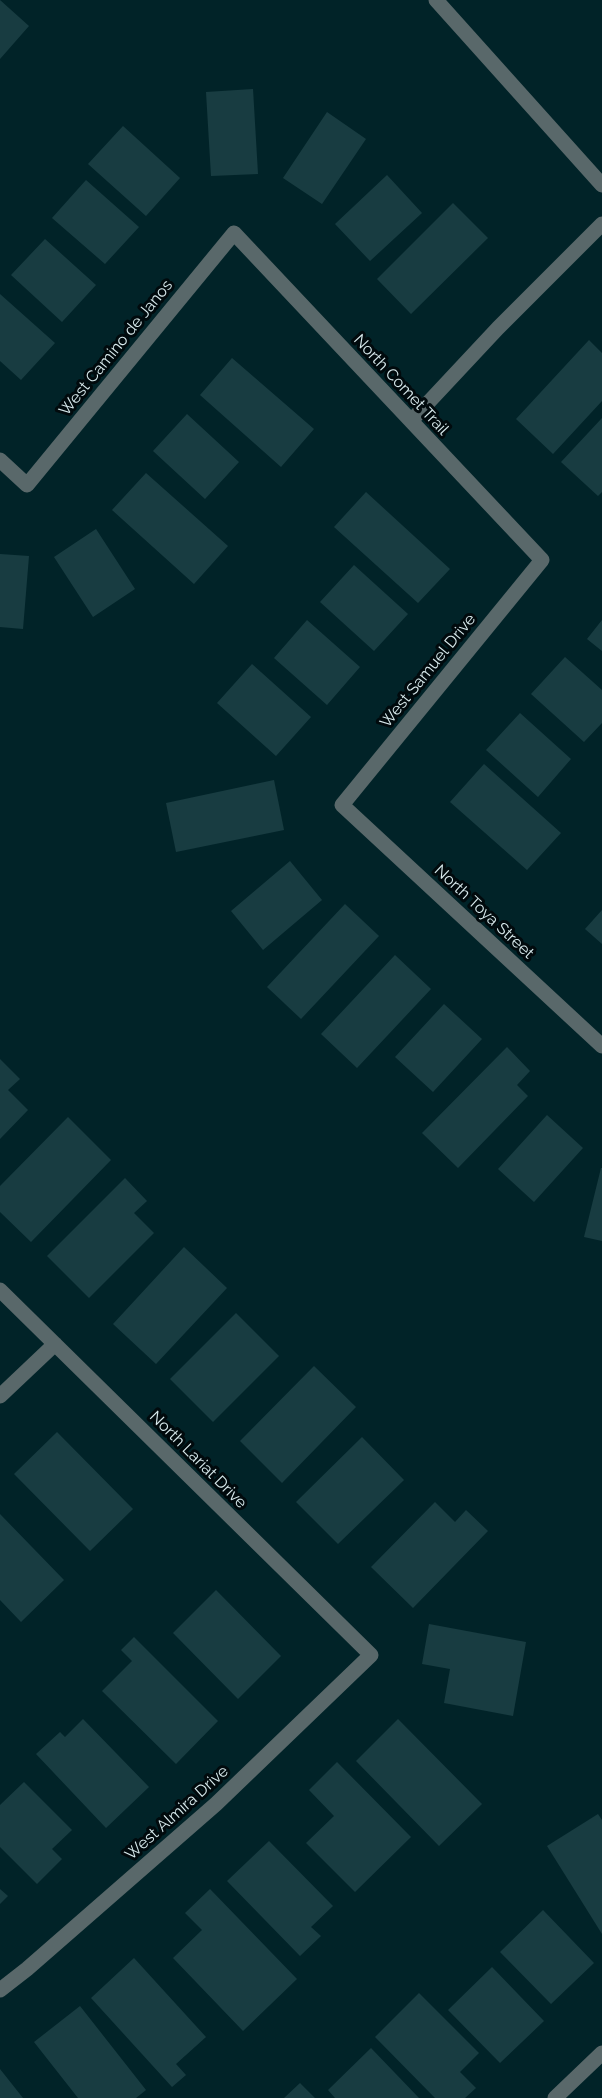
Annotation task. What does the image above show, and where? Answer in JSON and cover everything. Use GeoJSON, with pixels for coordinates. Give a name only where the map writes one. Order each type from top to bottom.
{"type":"FeatureCollection","features":[{"type":"Feature","properties":{"kind":"street"},"geometry":{"type":"LineString","coordinates":[[436,0],[602,185]]}},
{"type":"Feature","properties":{"kind":"street"},"geometry":{"type":"LineString","coordinates":[[411,421],[498,328],[602,224]]}},
{"type":"Feature","properties":{"kind":"street","name":"North Comet Trail"},"geometry":{"type":"LineString","coordinates":[[234,233],[542,560]]}},
{"type":"Feature","properties":{"kind":"street","name":"West Camino de Janos"},"geometry":{"type":"LineString","coordinates":[[0,460],[27,485],[234,233]]}},
{"type":"Feature","properties":{"kind":"street","name":"West Samuel Drive"},"geometry":{"type":"LineString","coordinates":[[342,805],[542,560]]}},
{"type":"Feature","properties":{"kind":"street","name":"North Toya Street"},"geometry":{"type":"LineString","coordinates":[[342,805],[602,1046]]}},
{"type":"Feature","properties":{"kind":"street","name":"North Lariat Drive"},"geometry":{"type":"LineString","coordinates":[[0,1290],[371,1655]]}},
{"type":"Feature","properties":{"kind":"street"},"geometry":{"type":"LineString","coordinates":[[0,1396],[55,1344]]}},
{"type":"Feature","properties":{"kind":"street","name":"West Almira Drive"},"geometry":{"type":"LineString","coordinates":[[0,1990],[216,1804],[371,1655]]}},
{"type":"Feature","properties":{"kind":"street"},"geometry":{"type":"LineString","coordinates":[[555,2098],[602,2053]]}},
{"type":"Feature","properties":{"kind":"building"},"geometry":{"type":"Polygon","coordinates":[[[0,0],[29,26],[0,59],[0,0]]]}},
{"type":"Feature","properties":{"kind":"building"},"geometry":{"type":"Polygon","coordinates":[[[253,89],[258,174],[211,176],[206,92],[253,89]]]}},
{"type":"Feature","properties":{"kind":"building"},"geometry":{"type":"Polygon","coordinates":[[[327,112],[366,139],[322,204],[283,178],[327,112]]]}},
{"type":"Feature","properties":{"kind":"building"},"geometry":{"type":"Polygon","coordinates":[[[123,126],[180,178],[146,216],[88,164],[123,126]]]}},
{"type":"Feature","properties":{"kind":"building"},"geometry":{"type":"Polygon","coordinates":[[[387,175],[422,213],[370,261],[335,224],[387,175]]]}},
{"type":"Feature","properties":{"kind":"building"},"geometry":{"type":"Polygon","coordinates":[[[86,180],[139,227],[105,264],[52,218],[86,180]]]}},
{"type":"Feature","properties":{"kind":"building"},"geometry":{"type":"Polygon","coordinates":[[[453,203],[488,238],[411,314],[377,279],[453,203]]]}},
{"type":"Feature","properties":{"kind":"building"},"geometry":{"type":"Polygon","coordinates":[[[45,239],[96,285],[62,322],[11,275],[45,239]]]}},
{"type":"Feature","properties":{"kind":"building"},"geometry":{"type":"Polygon","coordinates":[[[0,294],[55,343],[21,380],[0,361],[0,294]]]}},
{"type":"Feature","properties":{"kind":"building"},"geometry":{"type":"Polygon","coordinates":[[[589,340],[602,353],[602,401],[553,454],[516,419],[589,340]]]}},
{"type":"Feature","properties":{"kind":"building"},"geometry":{"type":"Polygon","coordinates":[[[232,358],[314,429],[281,467],[200,395],[232,358]]]}},
{"type":"Feature","properties":{"kind":"building"},"geometry":{"type":"Polygon","coordinates":[[[187,414],[239,462],[205,499],[153,451],[187,414]]]}},
{"type":"Feature","properties":{"kind":"building"},"geometry":{"type":"Polygon","coordinates":[[[602,418],[602,492],[598,496],[561,462],[602,418]]]}},
{"type":"Feature","properties":{"kind":"building"},"geometry":{"type":"Polygon","coordinates":[[[146,473],[228,546],[194,584],[112,510],[146,473]]]}},
{"type":"Feature","properties":{"kind":"building"},"geometry":{"type":"Polygon","coordinates":[[[366,492],[450,569],[418,603],[334,527],[366,492]]]}},
{"type":"Feature","properties":{"kind":"building"},"geometry":{"type":"Polygon","coordinates":[[[96,529],[135,589],[93,617],[54,557],[96,529]]]}},
{"type":"Feature","properties":{"kind":"building"},"geometry":{"type":"Polygon","coordinates":[[[0,554],[29,556],[23,629],[0,627],[0,554]]]}},
{"type":"Feature","properties":{"kind":"building"},"geometry":{"type":"Polygon","coordinates":[[[354,565],[408,614],[374,651],[320,602],[354,565]]]}},
{"type":"Feature","properties":{"kind":"building"},"geometry":{"type":"Polygon","coordinates":[[[307,620],[360,667],[327,705],[274,658],[307,620]]]}},
{"type":"Feature","properties":{"kind":"building"},"geometry":{"type":"Polygon","coordinates":[[[602,620],[602,651],[587,639],[602,620]]]}},
{"type":"Feature","properties":{"kind":"building"},"geometry":{"type":"Polygon","coordinates":[[[565,657],[602,690],[602,723],[584,742],[531,694],[565,657]]]}},
{"type":"Feature","properties":{"kind":"building"},"geometry":{"type":"Polygon","coordinates":[[[252,664],[311,717],[276,756],[217,703],[252,664]]]}},
{"type":"Feature","properties":{"kind":"building"},"geometry":{"type":"Polygon","coordinates":[[[520,713],[571,759],[538,797],[486,750],[520,713]]]}},
{"type":"Feature","properties":{"kind":"building"},"geometry":{"type":"Polygon","coordinates":[[[484,764],[561,833],[527,870],[450,802],[484,764]]]}},
{"type":"Feature","properties":{"kind":"building"},"geometry":{"type":"Polygon","coordinates":[[[274,780],[284,830],[176,852],[166,803],[274,780]]]}},
{"type":"Feature","properties":{"kind":"building"},"geometry":{"type":"Polygon","coordinates":[[[290,861],[322,900],[263,950],[231,911],[290,861]]]}},
{"type":"Feature","properties":{"kind":"building"},"geometry":{"type":"Polygon","coordinates":[[[345,904],[379,936],[301,1019],[267,987],[345,904]]]}},
{"type":"Feature","properties":{"kind":"building"},"geometry":{"type":"Polygon","coordinates":[[[602,910],[602,944],[585,929],[602,910]]]}},
{"type":"Feature","properties":{"kind":"building"},"geometry":{"type":"Polygon","coordinates":[[[395,955],[431,989],[357,1068],[321,1034],[395,955]]]}},
{"type":"Feature","properties":{"kind":"building"},"geometry":{"type":"Polygon","coordinates":[[[444,1004],[482,1039],[433,1092],[395,1057],[444,1004]]]}},
{"type":"Feature","properties":{"kind":"building"},"geometry":{"type":"Polygon","coordinates":[[[507,1047],[530,1071],[517,1085],[528,1096],[458,1168],[422,1133],[507,1047]]]}},
{"type":"Feature","properties":{"kind":"building"},"geometry":{"type":"Polygon","coordinates":[[[0,1059],[20,1079],[8,1090],[28,1110],[0,1139],[0,1059]]]}},
{"type":"Feature","properties":{"kind":"building"},"geometry":{"type":"Polygon","coordinates":[[[547,1115],[583,1148],[534,1202],[498,1169],[547,1115]]]}},
{"type":"Feature","properties":{"kind":"building"},"geometry":{"type":"Polygon","coordinates":[[[68,1117],[111,1160],[31,1242],[0,1212],[0,1186],[68,1117]]]}},
{"type":"Feature","properties":{"kind":"building"},"geometry":{"type":"Polygon","coordinates":[[[602,1168],[602,1241],[584,1237],[602,1168]]]}},
{"type":"Feature","properties":{"kind":"building"},"geometry":{"type":"Polygon","coordinates":[[[125,1178],[147,1201],[134,1213],[154,1233],[89,1298],[47,1256],[125,1178]]]}},
{"type":"Feature","properties":{"kind":"building"},"geometry":{"type":"Polygon","coordinates":[[[184,1247],[227,1288],[156,1364],[113,1324],[184,1247]]]}},
{"type":"Feature","properties":{"kind":"building"},"geometry":{"type":"Polygon","coordinates":[[[236,1313],[279,1356],[213,1422],[170,1379],[236,1313]]]}},
{"type":"Feature","properties":{"kind":"building"},"geometry":{"type":"Polygon","coordinates":[[[314,1366],[356,1407],[282,1483],[240,1441],[314,1366]]]}},
{"type":"Feature","properties":{"kind":"building"},"geometry":{"type":"Polygon","coordinates":[[[57,1432],[133,1509],[90,1551],[14,1474],[57,1432]]]}},
{"type":"Feature","properties":{"kind":"building"},"geometry":{"type":"Polygon","coordinates":[[[362,1437],[404,1480],[338,1544],[296,1502],[362,1437]]]}},
{"type":"Feature","properties":{"kind":"building"},"geometry":{"type":"Polygon","coordinates":[[[435,1502],[455,1522],[466,1510],[488,1531],[413,1608],[371,1567],[435,1502]]]}},
{"type":"Feature","properties":{"kind":"building"},"geometry":{"type":"Polygon","coordinates":[[[0,1514],[64,1580],[21,1622],[0,1600],[0,1514]]]}},
{"type":"Feature","properties":{"kind":"building"},"geometry":{"type":"Polygon","coordinates":[[[216,1590],[281,1656],[238,1699],[173,1633],[216,1590]]]}},
{"type":"Feature","properties":{"kind":"building"},"geometry":{"type":"Polygon","coordinates":[[[429,1624],[526,1642],[513,1716],[444,1703],[450,1669],[422,1664],[429,1624]]]}},
{"type":"Feature","properties":{"kind":"building"},"geometry":{"type":"Polygon","coordinates":[[[134,1637],[218,1721],[176,1764],[102,1691],[132,1661],[121,1650],[134,1637]]]}},
{"type":"Feature","properties":{"kind":"building"},"geometry":{"type":"Polygon","coordinates":[[[83,1719],[149,1787],[106,1828],[36,1754],[60,1732],[65,1737],[83,1719]]]}},
{"type":"Feature","properties":{"kind":"building"},"geometry":{"type":"Polygon","coordinates":[[[398,1719],[482,1804],[439,1846],[356,1761],[398,1719]]]}},
{"type":"Feature","properties":{"kind":"building"},"geometry":{"type":"Polygon","coordinates":[[[337,1762],[411,1837],[355,1892],[306,1843],[334,1816],[309,1790],[337,1762]]]}},
{"type":"Feature","properties":{"kind":"building"},"geometry":{"type":"Polygon","coordinates":[[[24,1782],[72,1830],[52,1849],[62,1859],[37,1884],[0,1847],[0,1805],[24,1782]]]}},
{"type":"Feature","properties":{"kind":"building"},"geometry":{"type":"Polygon","coordinates":[[[598,1814],[602,1820],[602,1934],[547,1846],[598,1814]]]}},
{"type":"Feature","properties":{"kind":"building"},"geometry":{"type":"Polygon","coordinates":[[[269,1841],[333,1906],[311,1927],[321,1936],[300,1956],[227,1881],[269,1841]]]}},
{"type":"Feature","properties":{"kind":"building"},"geometry":{"type":"Polygon","coordinates":[[[0,1889],[8,1896],[0,1904],[0,1889]]]}},
{"type":"Feature","properties":{"kind":"building"},"geometry":{"type":"Polygon","coordinates":[[[210,1889],[297,1979],[243,2031],[173,1958],[202,1930],[185,1913],[210,1889]]]}},
{"type":"Feature","properties":{"kind":"building"},"geometry":{"type":"Polygon","coordinates":[[[543,1910],[594,1963],[551,2004],[500,1952],[543,1910]]]}},
{"type":"Feature","properties":{"kind":"building"},"geometry":{"type":"Polygon","coordinates":[[[134,1958],[206,2037],[176,2064],[186,2075],[172,2087],[91,1998],[134,1958]]]}},
{"type":"Feature","properties":{"kind":"building"},"geometry":{"type":"Polygon","coordinates":[[[492,1967],[544,2021],[500,2063],[448,2010],[492,1967]]]}},
{"type":"Feature","properties":{"kind":"building"},"geometry":{"type":"Polygon","coordinates":[[[419,1993],[479,2053],[460,2072],[476,2088],[465,2098],[435,2098],[375,2037],[419,1993]]]}},
{"type":"Feature","properties":{"kind":"building"},"geometry":{"type":"Polygon","coordinates":[[[80,2006],[146,2090],[136,2098],[78,2098],[34,2042],[80,2006]]]}},
{"type":"Feature","properties":{"kind":"building"},"geometry":{"type":"Polygon","coordinates":[[[371,2048],[419,2098],[335,2098],[328,2090],[371,2048]]]}},
{"type":"Feature","properties":{"kind":"building"},"geometry":{"type":"Polygon","coordinates":[[[0,2069],[23,2098],[0,2098],[0,2069]]]}},
{"type":"Feature","properties":{"kind":"building"},"geometry":{"type":"Polygon","coordinates":[[[300,2083],[315,2098],[284,2098],[300,2083]]]}}]}
